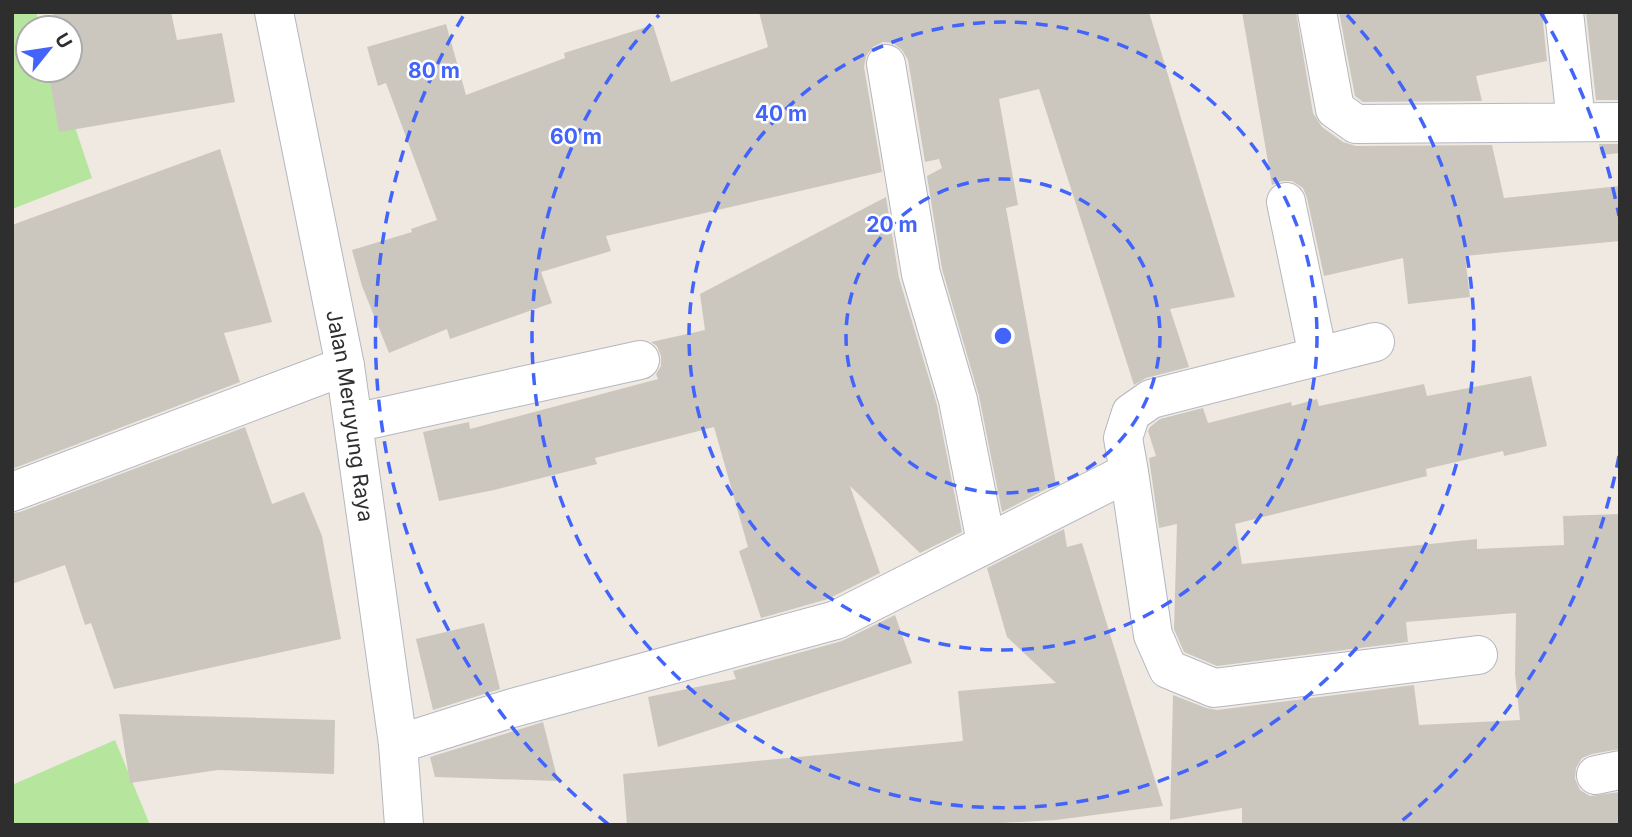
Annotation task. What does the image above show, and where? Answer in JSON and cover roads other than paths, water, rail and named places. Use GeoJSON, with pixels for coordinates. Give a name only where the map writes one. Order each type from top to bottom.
{"type":"FeatureCollection","features":[{"type":"Feature","properties":{"kind":"street","name":"Jalan Meruyung Raya"},"geometry":{"type":"LineString","coordinates":[[274,12],[345,366],[398,744],[404,825]]}},
{"type":"Feature","properties":{"kind":"street"},"geometry":{"type":"LineString","coordinates":[[1317,12],[1335,109],[1356,124],[1620,122]]}},
{"type":"Feature","properties":{"kind":"street"},"geometry":{"type":"LineString","coordinates":[[1564,12],[1576,122]]}},
{"type":"Feature","properties":{"kind":"street"},"geometry":{"type":"LineString","coordinates":[[886,64],[921,274],[958,400],[986,542]]}},
{"type":"Feature","properties":{"kind":"street"},"geometry":{"type":"LineString","coordinates":[[1286,202],[1318,356]]}},
{"type":"Feature","properties":{"kind":"street"},"geometry":{"type":"LineString","coordinates":[[1375,342],[1151,399],[1131,413],[1123,438],[1153,635],[1168,669],[1214,688],[1478,655]]}},
{"type":"Feature","properties":{"kind":"street"},"geometry":{"type":"LineString","coordinates":[[354,423],[640,360]]}},
{"type":"Feature","properties":{"kind":"street"},"geometry":{"type":"LineString","coordinates":[[12,492],[345,366]]}},
{"type":"Feature","properties":{"kind":"street"},"geometry":{"type":"LineString","coordinates":[[398,744],[509,709],[836,620],[1129,472]]}}]}
